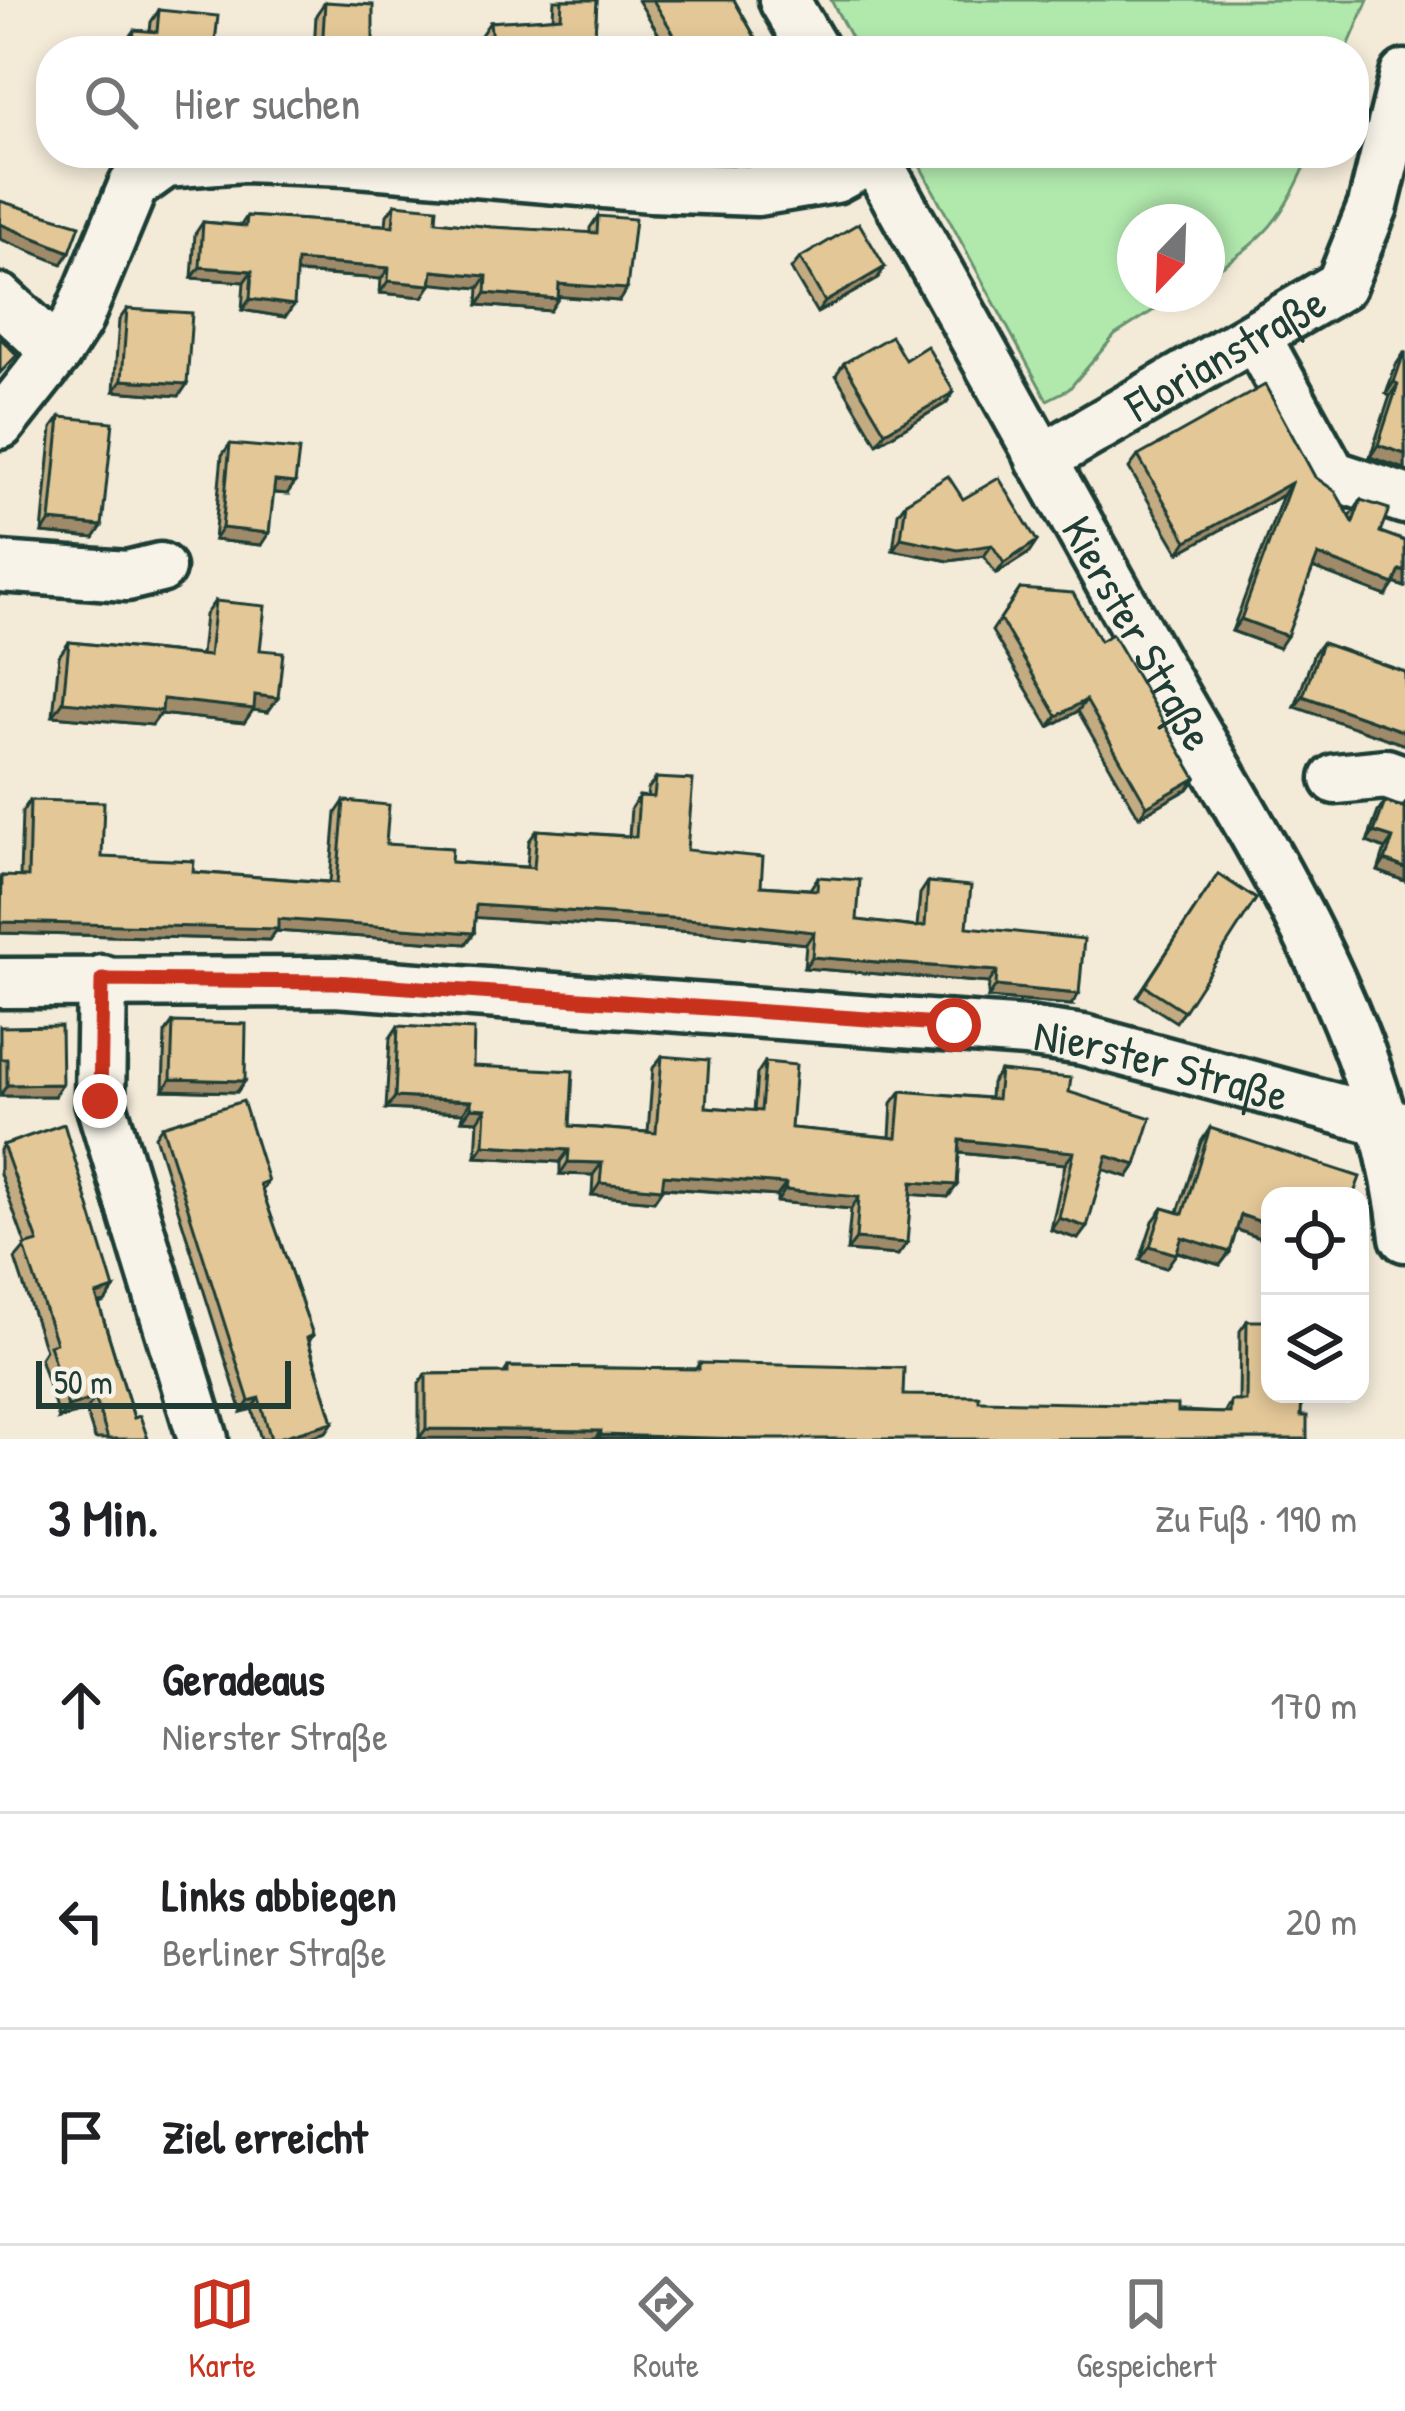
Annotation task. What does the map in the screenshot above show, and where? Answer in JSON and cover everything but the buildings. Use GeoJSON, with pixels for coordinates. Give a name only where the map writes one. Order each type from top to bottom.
{"type":"FeatureCollection","features":[{"type":"Feature","properties":{"kind":"street"},"geometry":{"type":"LineString","coordinates":[[784,0],[805,36]]}},
{"type":"Feature","properties":{"kind":"street","name":"Florianstraße"},"geometry":{"type":"LineString","coordinates":[[1041,460],[1341,285],[1389,211],[1405,75]]}},
{"type":"Feature","properties":{"kind":"street"},"geometry":{"type":"LineString","coordinates":[[0,424],[76,321],[133,186],[158,168]]}},
{"type":"Feature","properties":{"kind":"street"},"geometry":{"type":"LineString","coordinates":[[436,168],[757,191],[835,178],[852,168]]}},
{"type":"Feature","properties":{"kind":"street","name":"Kierster Straße"},"geometry":{"type":"LineString","coordinates":[[880,168],[1308,933],[1394,1125],[1405,1237]]}},
{"type":"Feature","properties":{"kind":"street"},"geometry":{"type":"LineString","coordinates":[[0,299],[57,352]]}},
{"type":"Feature","properties":{"kind":"street"},"geometry":{"type":"LineString","coordinates":[[1256,337],[1331,475],[1405,499]]}},
{"type":"Feature","properties":{"kind":"street"},"geometry":{"type":"LineString","coordinates":[[0,567],[127,576],[160,568]]}},
{"type":"Feature","properties":{"kind":"street"},"geometry":{"type":"LineString","coordinates":[[1336,779],[1386,774],[1405,781]]}},
{"type":"Feature","properties":{"kind":"street"},"geometry":{"type":"LineString","coordinates":[[102,980],[100,1101],[203,1439]]}},
{"type":"Feature","properties":{"kind":"street","name":"Nierster Straße"},"geometry":{"type":"LineString","coordinates":[[0,983],[335,982],[1026,1032],[1083,1040],[1394,1125]]}},
{"type":"Feature","properties":{"kind":"green space"},"geometry":{"type":"Polygon","coordinates":[[[831,0],[1368,0],[1352,36],[850,36],[831,0]]]}},
{"type":"Feature","properties":{"kind":"green space"},"geometry":{"type":"Polygon","coordinates":[[[921,168],[1304,168],[1271,225],[1225,264],[1225,204],[1117,204],[1117,312],[1151,312],[1115,335],[1069,389],[1047,400],[921,168]]]}},
{"type":"Feature","properties":{"kind":"route"},"geometry":{"type":"LineString","coordinates":[[100,1101],[102,980],[335,982],[954,1025]]}}]}
